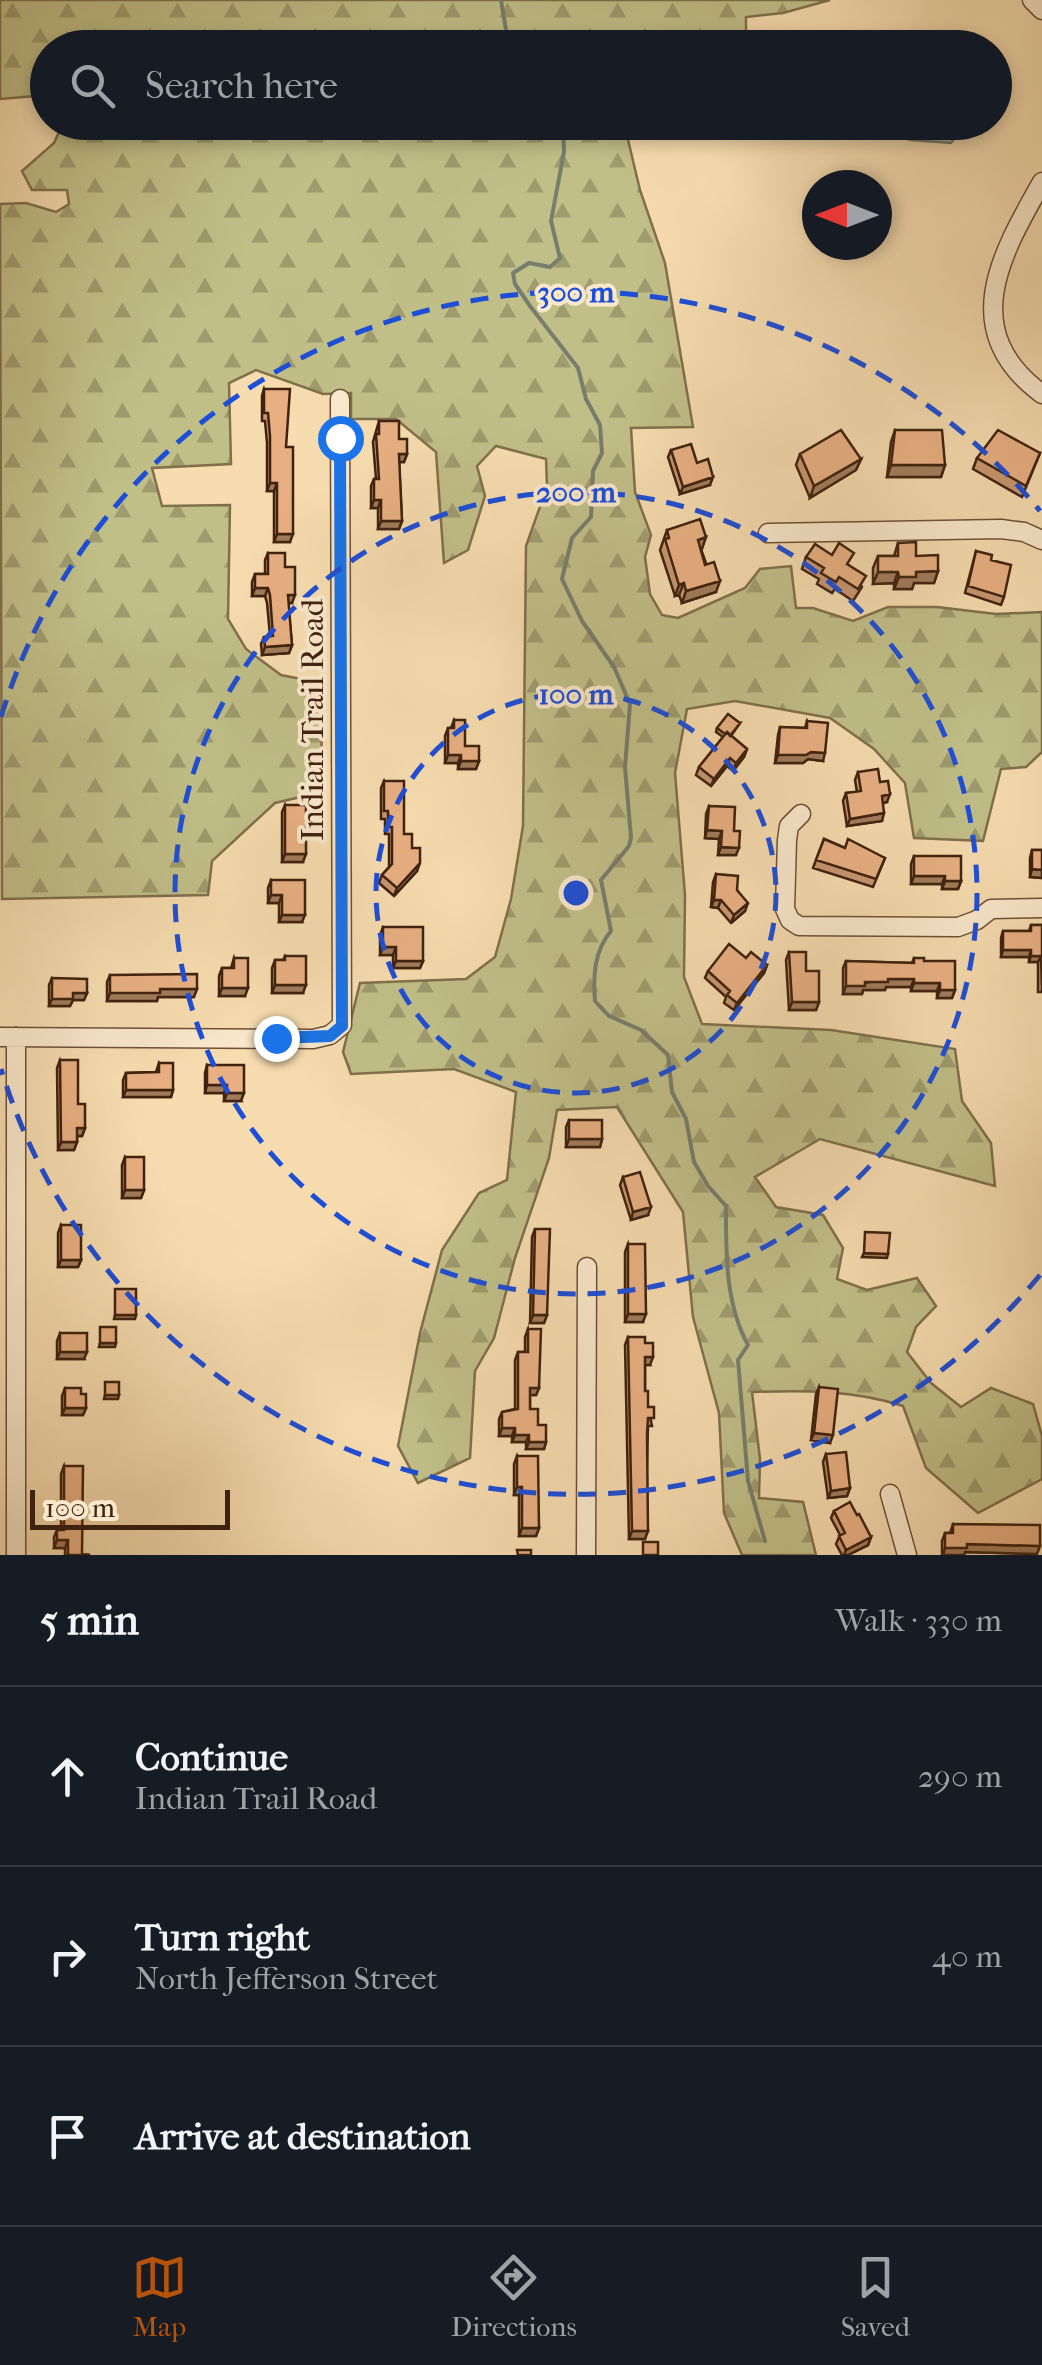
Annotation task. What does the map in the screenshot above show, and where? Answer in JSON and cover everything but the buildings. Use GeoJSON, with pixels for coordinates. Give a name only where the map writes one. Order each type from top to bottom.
{"type":"FeatureCollection","features":[{"type":"Feature","properties":{"kind":"street"},"geometry":{"type":"LineString","coordinates":[[1032,0],[1042,10]]}},
{"type":"Feature","properties":{"kind":"street"},"geometry":{"type":"LineString","coordinates":[[1042,182],[997,267],[993,312],[1010,364],[1042,394]]}},
{"type":"Feature","properties":{"kind":"street","name":"Indian Trail Road"},"geometry":{"type":"LineString","coordinates":[[8,1037],[313,1038],[330,1036],[342,1026],[340,399]]}},
{"type":"Feature","properties":{"kind":"street"},"geometry":{"type":"LineString","coordinates":[[768,533],[1001,529],[1024,532],[1042,540]]}},
{"type":"Feature","properties":{"kind":"street"},"geometry":{"type":"LineString","coordinates":[[801,814],[789,826],[786,840],[785,909],[790,920],[799,926],[958,927],[977,920],[991,908],[1042,908]]}},
{"type":"Feature","properties":{"kind":"street"},"geometry":{"type":"LineString","coordinates":[[8,1037],[8,1500],[16,1555]]}},
{"type":"Feature","properties":{"kind":"street"},"geometry":{"type":"LineString","coordinates":[[586,1555],[587,1267]]}},
{"type":"Feature","properties":{"kind":"street"},"geometry":{"type":"LineString","coordinates":[[890,1494],[906,1555]]}},
{"type":"Feature","properties":{"kind":"green space"},"geometry":{"type":"Polygon","coordinates":[[[0,0],[830,0],[783,13],[746,17],[746,30],[30,30],[30,96],[0,99],[0,0]]]}},
{"type":"Feature","properties":{"kind":"green space"},"geometry":{"type":"Polygon","coordinates":[[[628,140],[665,263],[693,427],[631,428],[635,492],[651,535],[645,557],[650,594],[662,615],[678,618],[745,588],[760,569],[791,566],[796,608],[813,608],[853,621],[888,607],[937,607],[996,614],[1042,612],[1042,752],[1026,767],[1001,769],[983,841],[914,838],[905,783],[874,749],[830,718],[735,701],[687,709],[675,773],[685,895],[684,977],[702,1024],[831,1030],[955,1049],[962,1101],[991,1143],[995,1186],[820,1139],[755,1177],[776,1207],[823,1215],[843,1248],[837,1279],[867,1290],[917,1278],[936,1306],[916,1327],[907,1352],[931,1383],[961,1407],[991,1388],[1033,1404],[1042,1436],[1042,1479],[978,1513],[926,1468],[903,1406],[828,1392],[752,1392],[760,1459],[759,1498],[803,1502],[816,1555],[742,1555],[724,1513],[719,1413],[693,1317],[683,1212],[617,1107],[557,1110],[549,1158],[515,1258],[494,1338],[475,1371],[470,1458],[418,1483],[398,1446],[420,1333],[442,1250],[479,1193],[507,1180],[516,1092],[454,1069],[351,1074],[343,1052],[360,983],[466,979],[495,957],[511,899],[523,826],[526,546],[547,487],[546,459],[496,446],[477,466],[485,496],[468,550],[444,563],[436,452],[396,419],[351,419],[351,393],[323,394],[256,370],[229,383],[231,464],[152,468],[162,506],[230,505],[228,619],[246,649],[281,675],[321,683],[322,792],[275,803],[212,861],[208,895],[2,899],[0,204],[26,203],[56,212],[69,204],[67,190],[32,190],[22,171],[54,143],[628,140]]]}},
{"type":"Feature","properties":{"kind":"shaded area"},"geometry":{"type":"Polygon","coordinates":[[[911,140],[953,140],[951,143],[911,140]]]}},
{"type":"Feature","properties":{"kind":"waterway"},"geometry":{"type":"LineString","coordinates":[[501,0],[506,30]]}},
{"type":"Feature","properties":{"kind":"waterway"},"geometry":{"type":"LineString","coordinates":[[564,140],[551,221],[560,258],[550,267],[529,263],[513,273],[515,284],[530,306],[578,368],[586,399],[600,425],[602,453],[593,471],[591,517],[572,538],[562,579],[582,621],[614,667],[630,704],[625,767],[631,838],[629,846],[601,880],[611,931],[596,964],[595,1001],[609,1016],[641,1030],[668,1055],[672,1092],[686,1119],[694,1162],[726,1206],[731,1295],[748,1345],[738,1360],[748,1481],[765,1541]]}},
{"type":"Feature","properties":{"kind":"route"},"geometry":{"type":"LineString","coordinates":[[276,1038],[330,1036],[342,1026],[340,438]]}}]}
